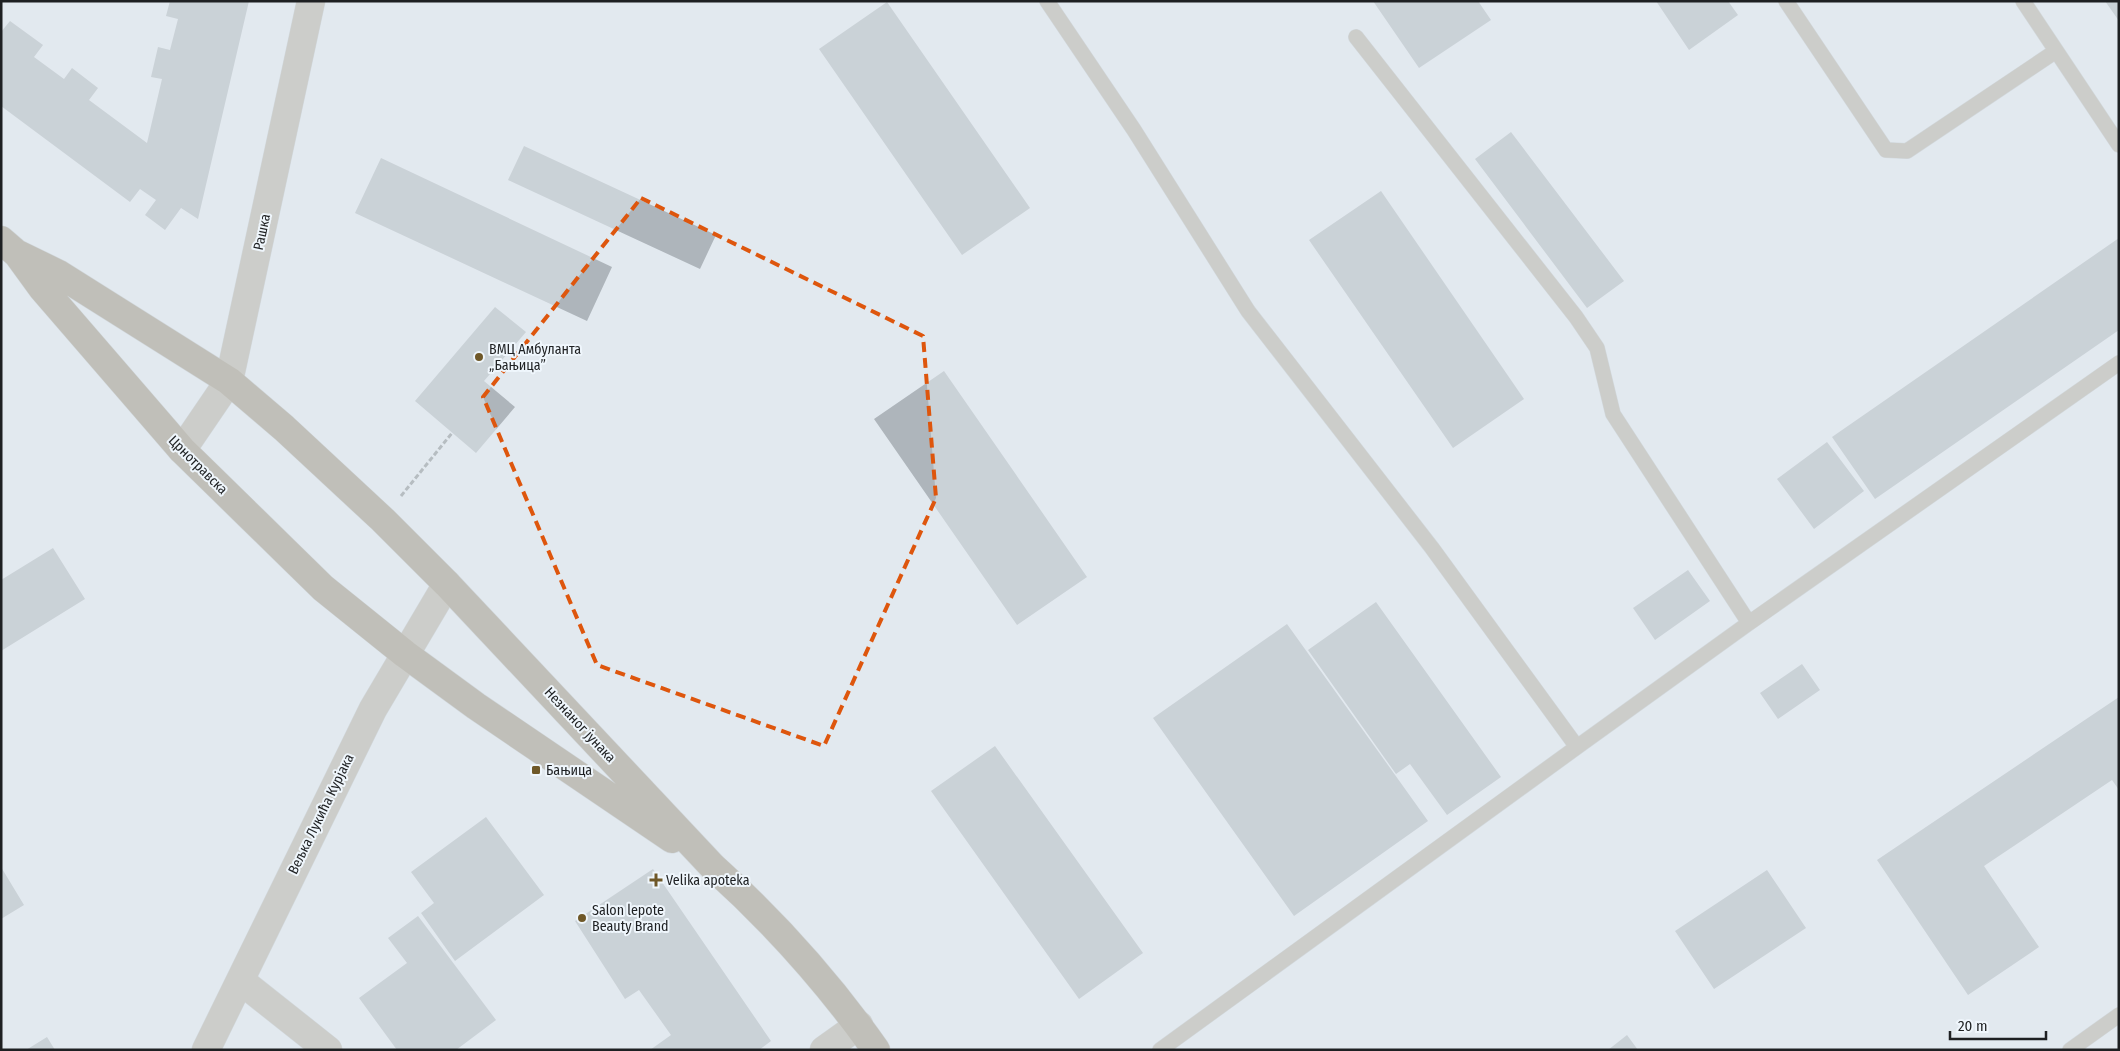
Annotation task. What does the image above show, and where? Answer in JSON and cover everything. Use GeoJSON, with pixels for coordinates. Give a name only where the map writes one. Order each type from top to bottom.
{"type":"FeatureCollection","features":[{"type":"Feature","properties":{"kind":"main road","name":"Црнотравска"},"geometry":{"type":"LineString","coordinates":[[9,246],[59,274],[229,381],[284,428],[362,500],[447,584]]}},
{"type":"Feature","properties":{"kind":"main road","name":"Црнотравска"},"geometry":{"type":"LineString","coordinates":[[9,246],[42,288],[182,450],[323,588],[405,654]]}},
{"type":"Feature","properties":{"kind":"main road","name":"Незнаног јунака"},"geometry":{"type":"LineString","coordinates":[[447,584],[713,867],[782,932],[859,1025],[876,1050]]}},
{"type":"Feature","properties":{"kind":"main road","name":"Незнаног јунака"},"geometry":{"type":"LineString","coordinates":[[405,654],[484,711],[713,867]]}},
{"type":"Feature","properties":{"kind":"street","name":"Рашка"},"geometry":{"type":"LineString","coordinates":[[182,450],[229,381],[312,1]]}},
{"type":"Feature","properties":{"kind":"street","name":"Вељка Лукића Курјака"},"geometry":{"type":"LineString","coordinates":[[206,1050],[373,709],[447,584]]}},
{"type":"Feature","properties":{"kind":"street"},"geometry":{"type":"LineString","coordinates":[[241,981],[328,1050]]}},
{"type":"Feature","properties":{"kind":"street"},"geometry":{"type":"LineString","coordinates":[[824,1050],[859,1025]]}},
{"type":"Feature","properties":{"kind":"lane"},"geometry":{"type":"LineString","coordinates":[[1047,1],[1134,130],[1248,311],[1432,548],[1577,747]]}},
{"type":"Feature","properties":{"kind":"lane"},"geometry":{"type":"LineString","coordinates":[[1786,1],[1886,150],[1907,150],[2056,51]]}},
{"type":"Feature","properties":{"kind":"lane"},"geometry":{"type":"LineString","coordinates":[[2023,1],[2119,145]]}},
{"type":"Feature","properties":{"kind":"lane"},"geometry":{"type":"LineString","coordinates":[[1356,37],[1582,325],[1597,348],[1613,414],[1749,623]]}},
{"type":"Feature","properties":{"kind":"lane"},"geometry":{"type":"LineString","coordinates":[[1160,1050],[1749,623],[2119,362]]}},
{"type":"Feature","properties":{"kind":"lane"},"geometry":{"type":"LineString","coordinates":[[2070,1050],[2119,1015]]}},
{"type":"Feature","properties":{"kind":"path"},"geometry":{"type":"LineString","coordinates":[[396,502],[452,433]]}},
{"type":"Feature","properties":{"kind":"highlighted area"},"geometry":{"type":"Polygon","coordinates":[[[641,198],[923,336],[936,498],[824,746],[597,665],[483,397],[641,198]]]}},
{"type":"Feature","properties":{"kind":"building"},"geometry":{"type":"Polygon","coordinates":[[[170,1],[249,1],[198,219],[181,208],[165,230],[145,215],[156,200],[140,189],[130,202],[1,106],[1,32],[10,21],[43,45],[34,57],[64,79],[72,68],[98,88],[89,100],[147,143],[162,79],[151,77],[158,47],[170,50],[178,19],[166,16],[170,1]]]}},
{"type":"Feature","properties":{"kind":"building"},"geometry":{"type":"Polygon","coordinates":[[[1373,1],[1478,1],[1491,20],[1419,68],[1373,1]]]}},
{"type":"Feature","properties":{"kind":"building"},"geometry":{"type":"Polygon","coordinates":[[[1656,1],[1728,1],[1738,15],[1689,50],[1656,1]]]}},
{"type":"Feature","properties":{"kind":"building"},"geometry":{"type":"Polygon","coordinates":[[[2105,1],[2119,1],[2119,21],[2105,1]]]}},
{"type":"Feature","properties":{"kind":"building"},"geometry":{"type":"Polygon","coordinates":[[[887,2],[1030,208],[962,255],[819,49],[887,2]]]}},
{"type":"Feature","properties":{"kind":"building"},"geometry":{"type":"Polygon","coordinates":[[[1511,132],[1624,281],[1587,308],[1475,159],[1511,132]]]}},
{"type":"Feature","properties":{"kind":"building"},"geometry":{"type":"Polygon","coordinates":[[[524,146],[716,235],[700,269],[508,180],[524,146]]]}},
{"type":"Feature","properties":{"kind":"building"},"geometry":{"type":"Polygon","coordinates":[[[381,158],[612,267],[587,321],[355,213],[381,158]]]}},
{"type":"Feature","properties":{"kind":"building"},"geometry":{"type":"Polygon","coordinates":[[[1381,191],[1524,399],[1453,448],[1309,240],[1381,191]]]}},
{"type":"Feature","properties":{"kind":"building"},"geometry":{"type":"Polygon","coordinates":[[[2119,238],[2119,330],[1875,499],[1832,437],[2119,238]]]}},
{"type":"Feature","properties":{"kind":"building","name":"ВМЦ Амбуланта „Бањица”"},"geometry":{"type":"Polygon","coordinates":[[[495,307],[526,332],[484,381],[515,407],[476,453],[415,401],[495,307]]]}},
{"type":"Feature","properties":{"kind":"building"},"geometry":{"type":"Polygon","coordinates":[[[944,371],[1087,577],[1017,625],[874,419],[944,371]]]}},
{"type":"Feature","properties":{"kind":"building"},"geometry":{"type":"Polygon","coordinates":[[[1827,442],[1864,491],[1814,529],[1777,479],[1827,442]]]}},
{"type":"Feature","properties":{"kind":"building"},"geometry":{"type":"Polygon","coordinates":[[[53,548],[85,599],[1,651],[1,580],[53,548]]]}},
{"type":"Feature","properties":{"kind":"building"},"geometry":{"type":"Polygon","coordinates":[[[1688,570],[1710,601],[1655,640],[1633,608],[1688,570]]]}},
{"type":"Feature","properties":{"kind":"building"},"geometry":{"type":"Polygon","coordinates":[[[1376,602],[1501,777],[1447,815],[1410,764],[1396,774],[1308,650],[1376,602]]]}},
{"type":"Feature","properties":{"kind":"building"},"geometry":{"type":"Polygon","coordinates":[[[1287,624],[1428,821],[1294,916],[1153,718],[1287,624]]]}},
{"type":"Feature","properties":{"kind":"building"},"geometry":{"type":"Polygon","coordinates":[[[1802,664],[1820,690],[1778,719],[1760,693],[1802,664]]]}},
{"type":"Feature","properties":{"kind":"building"},"geometry":{"type":"Polygon","coordinates":[[[2119,697],[2119,790],[2112,780],[1984,866],[2039,947],[1968,995],[1877,860],[2119,697]]]}},
{"type":"Feature","properties":{"kind":"building"},"geometry":{"type":"Polygon","coordinates":[[[995,746],[1143,953],[1079,999],[931,791],[995,746]]]}},
{"type":"Feature","properties":{"kind":"building"},"geometry":{"type":"Polygon","coordinates":[[[486,817],[544,895],[455,961],[421,913],[434,903],[411,872],[486,817]]]}},
{"type":"Feature","properties":{"kind":"building"},"geometry":{"type":"Polygon","coordinates":[[[1,867],[24,905],[1,919],[1,867]]]}},
{"type":"Feature","properties":{"kind":"building"},"geometry":{"type":"Polygon","coordinates":[[[653,869],[771,1041],[759,1050],[650,1050],[671,1035],[639,990],[625,999],[575,921],[653,869]]]}},
{"type":"Feature","properties":{"kind":"building"},"geometry":{"type":"Polygon","coordinates":[[[1767,870],[1806,928],[1714,989],[1675,931],[1767,870]]]}},
{"type":"Feature","properties":{"kind":"building"},"geometry":{"type":"Polygon","coordinates":[[[418,916],[496,1020],[456,1050],[397,1050],[359,998],[407,963],[388,938],[418,916]]]}},
{"type":"Feature","properties":{"kind":"building"},"geometry":{"type":"Polygon","coordinates":[[[1627,1035],[1638,1050],[1608,1050],[1627,1035]]]}},
{"type":"Feature","properties":{"kind":"building"},"geometry":{"type":"Polygon","coordinates":[[[47,1037],[55,1050],[26,1050],[47,1037]]]}},
{"type":"Feature","properties":{"kind":"place","name":"ВМЦ Амбуланта „Бањица”"},"geometry":{"type":"Point","coordinates":[479,357]}},
{"type":"Feature","properties":{"kind":"place","name":"Бањица"},"geometry":{"type":"Point","coordinates":[536,770]}},
{"type":"Feature","properties":{"kind":"place","name":"Velika apoteka"},"geometry":{"type":"Point","coordinates":[656,880]}},
{"type":"Feature","properties":{"kind":"place","name":"Salon lepote Beauty Brand"},"geometry":{"type":"Point","coordinates":[582,918]}}]}
